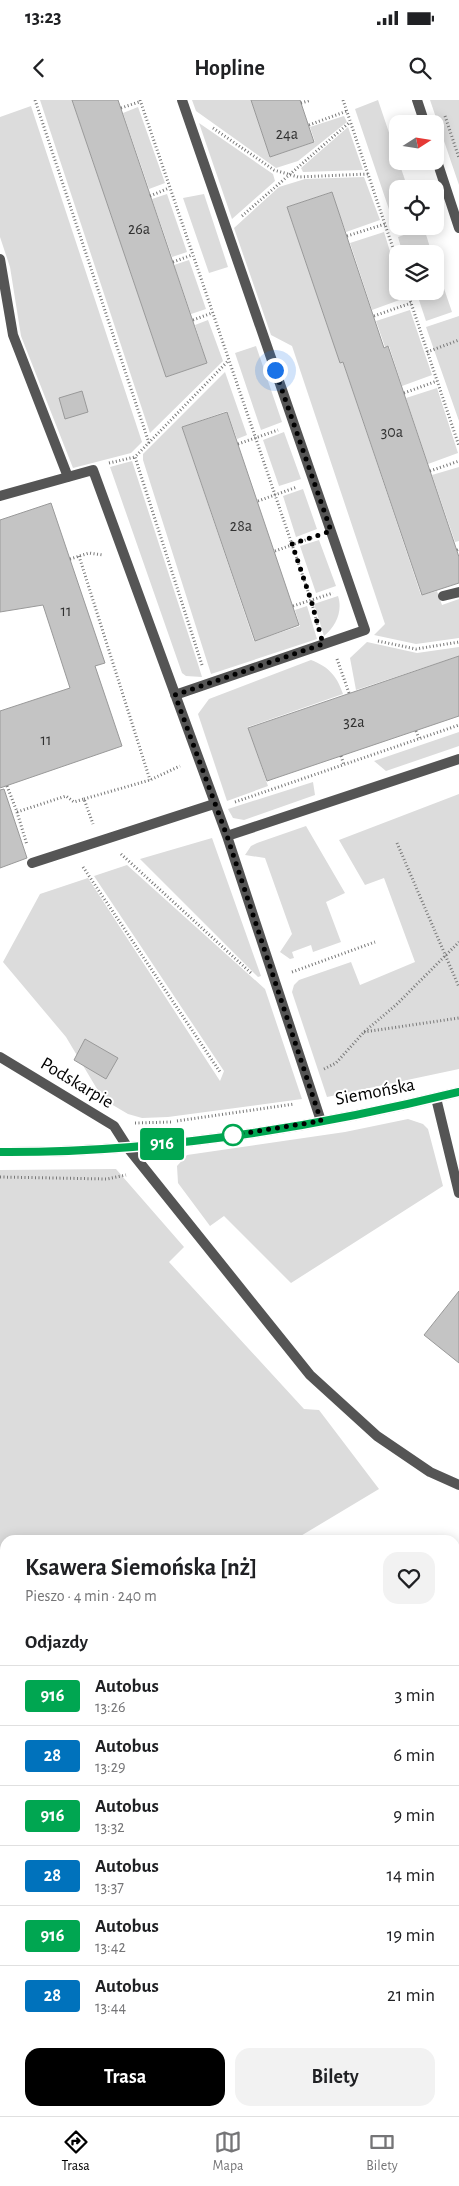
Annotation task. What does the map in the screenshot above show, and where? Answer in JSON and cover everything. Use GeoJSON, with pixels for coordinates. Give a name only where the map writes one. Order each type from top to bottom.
{"type":"FeatureCollection","features":[{"type":"Feature","properties":{"kind":"street"},"geometry":{"type":"LineString","coordinates":[[175,695],[364,630],[182,100]]}},
{"type":"Feature","properties":{"kind":"street"},"geometry":{"type":"LineString","coordinates":[[417,100],[422,115]]}},
{"type":"Feature","properties":{"kind":"street"},"geometry":{"type":"LineString","coordinates":[[440,170],[459,228]]}},
{"type":"Feature","properties":{"kind":"street"},"geometry":{"type":"LineString","coordinates":[[0,259],[12,335],[68,477]]}},
{"type":"Feature","properties":{"kind":"street"},"geometry":{"type":"LineString","coordinates":[[0,496],[93,470],[227,836],[316,1101],[321,1121]]}},
{"type":"Feature","properties":{"kind":"street"},"geometry":{"type":"LineString","coordinates":[[443,596],[459,592]]}},
{"type":"Feature","properties":{"kind":"street"},"geometry":{"type":"LineString","coordinates":[[227,836],[459,759]]}},
{"type":"Feature","properties":{"kind":"street"},"geometry":{"type":"LineString","coordinates":[[32,863],[104,839],[215,806]]}},
{"type":"Feature","properties":{"kind":"street","name":"Podskarpie"},"geometry":{"type":"LineString","coordinates":[[0,1057],[114,1126],[146,1172],[310,1375],[377,1436],[430,1472],[459,1485]]}},
{"type":"Feature","properties":{"kind":"street","name":"Siemońska"},"geometry":{"type":"LineString","coordinates":[[0,1152],[128,1148],[268,1130],[321,1121],[459,1092]]}},
{"type":"Feature","properties":{"kind":"street"},"geometry":{"type":"LineString","coordinates":[[436,1098],[459,1193]]}},
{"type":"Feature","properties":{"kind":"path"},"geometry":{"type":"LineString","coordinates":[[35,100],[148,443]]}},
{"type":"Feature","properties":{"kind":"path"},"geometry":{"type":"LineString","coordinates":[[301,103],[311,100]]}},
{"type":"Feature","properties":{"kind":"path"},"geometry":{"type":"LineString","coordinates":[[343,100],[392,245]]}},
{"type":"Feature","properties":{"kind":"path"},"geometry":{"type":"LineString","coordinates":[[121,108],[140,101],[311,600],[349,693]]}},
{"type":"Feature","properties":{"kind":"path"},"geometry":{"type":"LineString","coordinates":[[442,108],[459,158]]}},
{"type":"Feature","properties":{"kind":"path"},"geometry":{"type":"LineString","coordinates":[[309,125],[347,111]]}},
{"type":"Feature","properties":{"kind":"path"},"geometry":{"type":"LineString","coordinates":[[190,122],[199,118],[274,170],[298,176],[368,174]]}},
{"type":"Feature","properties":{"kind":"path"},"geometry":{"type":"LineString","coordinates":[[226,226],[235,222],[350,122]]}},
{"type":"Feature","properties":{"kind":"path"},"geometry":{"type":"LineString","coordinates":[[150,196],[169,188]]}},
{"type":"Feature","properties":{"kind":"path"},"geometry":{"type":"LineString","coordinates":[[347,236],[384,224]]}},
{"type":"Feature","properties":{"kind":"path"},"geometry":{"type":"LineString","coordinates":[[173,262],[192,255]]}},
{"type":"Feature","properties":{"kind":"path"},"geometry":{"type":"LineString","coordinates":[[410,300],[459,446]]}},
{"type":"Feature","properties":{"kind":"path"},"geometry":{"type":"LineString","coordinates":[[374,316],[411,303]]}},
{"type":"Feature","properties":{"kind":"path"},"geometry":{"type":"LineString","coordinates":[[193,320],[212,313]]}},
{"type":"Feature","properties":{"kind":"path"},"geometry":{"type":"LineString","coordinates":[[428,352],[459,340]]}},
{"type":"Feature","properties":{"kind":"path"},"geometry":{"type":"LineString","coordinates":[[93,470],[109,463],[135,456],[228,361]]}},
{"type":"Feature","properties":{"kind":"path"},"geometry":{"type":"LineString","coordinates":[[404,393],[438,381]]}},
{"type":"Feature","properties":{"kind":"path"},"geometry":{"type":"LineString","coordinates":[[238,444],[294,425]]}},
{"type":"Feature","properties":{"kind":"path"},"geometry":{"type":"LineString","coordinates":[[135,456],[208,685]]}},
{"type":"Feature","properties":{"kind":"path"},"geometry":{"type":"LineString","coordinates":[[430,471],[459,461]]}},
{"type":"Feature","properties":{"kind":"path"},"geometry":{"type":"LineString","coordinates":[[258,501],[313,481]]}},
{"type":"Feature","properties":{"kind":"path"},"geometry":{"type":"LineString","coordinates":[[275,552],[292,544],[331,531]]}},
{"type":"Feature","properties":{"kind":"path"},"geometry":{"type":"LineString","coordinates":[[70,559],[89,553],[104,556],[122,550]]}},
{"type":"Feature","properties":{"kind":"path"},"geometry":{"type":"LineString","coordinates":[[80,556],[150,780]]}},
{"type":"Feature","properties":{"kind":"path"},"geometry":{"type":"LineString","coordinates":[[293,606],[350,587]]}},
{"type":"Feature","properties":{"kind":"path"},"geometry":{"type":"LineString","coordinates":[[364,630],[369,639],[416,649],[459,642]]}},
{"type":"Feature","properties":{"kind":"path"},"geometry":{"type":"LineString","coordinates":[[215,806],[344,765],[459,725]]}},
{"type":"Feature","properties":{"kind":"path"},"geometry":{"type":"LineString","coordinates":[[416,730],[419,738]]}},
{"type":"Feature","properties":{"kind":"path"},"geometry":{"type":"LineString","coordinates":[[341,756],[344,765]]}},
{"type":"Feature","properties":{"kind":"path"},"geometry":{"type":"LineString","coordinates":[[17,812],[66,796],[74,802],[150,780],[197,758]]}},
{"type":"Feature","properties":{"kind":"path"},"geometry":{"type":"LineString","coordinates":[[7,786],[32,863]]}},
{"type":"Feature","properties":{"kind":"path"},"geometry":{"type":"LineString","coordinates":[[84,799],[94,830],[261,982],[375,942]]}},
{"type":"Feature","properties":{"kind":"path"},"geometry":{"type":"LineString","coordinates":[[397,843],[459,987]]}},
{"type":"Feature","properties":{"kind":"path"},"geometry":{"type":"LineString","coordinates":[[72,850],[220,1072]]}},
{"type":"Feature","properties":{"kind":"path"},"geometry":{"type":"LineString","coordinates":[[308,1078],[336,1063],[364,1032],[396,1005],[459,942]]}},
{"type":"Feature","properties":{"kind":"path"},"geometry":{"type":"LineString","coordinates":[[364,1032],[459,1018]]}},
{"type":"Feature","properties":{"kind":"path"},"geometry":{"type":"LineString","coordinates":[[114,1126],[141,1122],[171,1122],[316,1101]]}},
{"type":"Feature","properties":{"kind":"path"},"geometry":{"type":"LineString","coordinates":[[0,1177],[108,1179],[146,1172]]}},
{"type":"Feature","properties":{"kind":"shaded area"},"geometry":{"type":"Polygon","coordinates":[[[40,100],[72,100],[166,377],[207,363],[195,325],[208,320],[223,361],[150,433],[40,100]]]}},
{"type":"Feature","properties":{"kind":"shaded area"},"geometry":{"type":"Polygon","coordinates":[[[192,100],[251,100],[270,157],[315,142],[310,127],[344,116],[347,122],[298,161],[276,168],[196,111],[192,100]]]}},
{"type":"Feature","properties":{"kind":"shaded area"},"geometry":{"type":"Polygon","coordinates":[[[378,100],[389,133],[389,170],[402,170],[405,180],[389,180],[389,209],[355,109],[378,100]]]}},
{"type":"Feature","properties":{"kind":"shaded area"},"geometry":{"type":"Polygon","coordinates":[[[430,100],[459,100],[459,185],[444,141],[444,115],[435,115],[430,100]]]}},
{"type":"Feature","properties":{"kind":"shaded area"},"geometry":{"type":"Polygon","coordinates":[[[31,106],[142,442],[131,453],[73,468],[21,336],[10,267],[0,237],[0,117],[31,106]]]}},
{"type":"Feature","properties":{"kind":"shaded area"},"geometry":{"type":"Polygon","coordinates":[[[138,107],[165,183],[149,189],[123,113],[138,107]]]}},
{"type":"Feature","properties":{"kind":"shaded area"},"geometry":{"type":"Polygon","coordinates":[[[199,123],[273,174],[275,181],[232,219],[199,123]]]}},
{"type":"Feature","properties":{"kind":"shaded area"},"geometry":{"type":"Polygon","coordinates":[[[348,127],[363,170],[303,172],[301,168],[348,127]]]}},
{"type":"Feature","properties":{"kind":"shaded area"},"geometry":{"type":"Polygon","coordinates":[[[364,177],[380,220],[346,232],[331,192],[287,207],[340,363],[343,362],[421,595],[437,591],[442,605],[459,599],[459,638],[416,644],[374,635],[385,624],[292,346],[271,335],[234,228],[279,187],[305,179],[364,177]]]}},
{"type":"Feature","properties":{"kind":"shaded area"},"geometry":{"type":"Polygon","coordinates":[[[167,194],[187,252],[172,257],[152,199],[167,194]]]}},
{"type":"Feature","properties":{"kind":"shaded area"},"geometry":{"type":"Polygon","coordinates":[[[204,194],[228,267],[209,273],[183,198],[204,194]]]}},
{"type":"Feature","properties":{"kind":"shaded area"},"geometry":{"type":"Polygon","coordinates":[[[384,232],[389,248],[389,300],[400,300],[372,310],[350,243],[384,232]]]}},
{"type":"Feature","properties":{"kind":"shaded area"},"geometry":{"type":"Polygon","coordinates":[[[404,235],[426,235],[429,245],[400,245],[398,237],[404,235]]]}},
{"type":"Feature","properties":{"kind":"shaded area"},"geometry":{"type":"Polygon","coordinates":[[[189,260],[206,309],[191,314],[174,265],[189,260]]]}},
{"type":"Feature","properties":{"kind":"shaded area"},"geometry":{"type":"Polygon","coordinates":[[[444,288],[452,312],[426,321],[419,300],[444,300],[444,288]]]}},
{"type":"Feature","properties":{"kind":"shaded area"},"geometry":{"type":"Polygon","coordinates":[[[410,310],[432,375],[402,386],[389,346],[385,347],[376,321],[410,310]]]}},
{"type":"Feature","properties":{"kind":"shaded area"},"geometry":{"type":"Polygon","coordinates":[[[459,316],[459,421],[426,327],[459,316]]]}},
{"type":"Feature","properties":{"kind":"shaded area"},"geometry":{"type":"Polygon","coordinates":[[[256,346],[282,422],[261,430],[235,353],[256,346]]]}},
{"type":"Feature","properties":{"kind":"shaded area"},"geometry":{"type":"Polygon","coordinates":[[[225,372],[247,435],[237,439],[227,411],[182,427],[254,641],[300,626],[295,610],[307,606],[317,639],[211,674],[143,460],[143,454],[225,372]]]}},
{"type":"Feature","properties":{"kind":"shaded area"},"geometry":{"type":"Polygon","coordinates":[[[437,388],[458,453],[428,464],[406,398],[437,388]]]}},
{"type":"Feature","properties":{"kind":"shaded area"},"geometry":{"type":"Polygon","coordinates":[[[284,432],[301,479],[279,486],[263,440],[284,432]]]}},
{"type":"Feature","properties":{"kind":"shaded area"},"geometry":{"type":"Polygon","coordinates":[[[132,461],[202,677],[186,676],[182,673],[110,467],[132,461]]]}},
{"type":"Feature","properties":{"kind":"shaded area"},"geometry":{"type":"Polygon","coordinates":[[[459,467],[459,541],[455,542],[432,475],[459,467]]]}},
{"type":"Feature","properties":{"kind":"shaded area"},"geometry":{"type":"Polygon","coordinates":[[[303,489],[317,529],[296,537],[283,496],[303,489]]]}},
{"type":"Feature","properties":{"kind":"shaded area"},"geometry":{"type":"Polygon","coordinates":[[[319,540],[336,586],[316,593],[300,546],[319,540]]]}},
{"type":"Feature","properties":{"kind":"shaded area"},"geometry":{"type":"Polygon","coordinates":[[[338,596],[339,613],[332,628],[324,636],[314,604],[338,596]]]}},
{"type":"Feature","properties":{"kind":"shaded area"},"geometry":{"type":"Polygon","coordinates":[[[367,642],[417,653],[459,647],[459,656],[356,690],[350,658],[367,642]]]}},
{"type":"Feature","properties":{"kind":"shaded area"},"geometry":{"type":"Polygon","coordinates":[[[311,660],[332,673],[343,694],[248,727],[268,786],[227,801],[198,714],[209,699],[311,660]]]}},
{"type":"Feature","properties":{"kind":"shaded area"},"geometry":{"type":"Polygon","coordinates":[[[459,732],[459,746],[386,771],[374,761],[459,732]]]}},
{"type":"Feature","properties":{"kind":"shaded area"},"geometry":{"type":"Polygon","coordinates":[[[313,782],[315,795],[244,820],[233,818],[228,809],[313,782]]]}},
{"type":"Feature","properties":{"kind":"shaded area"},"geometry":{"type":"Polygon","coordinates":[[[459,794],[459,1069],[327,1097],[292,992],[294,985],[299,980],[351,962],[360,985],[415,962],[384,878],[365,885],[339,840],[459,794]]]}},
{"type":"Feature","properties":{"kind":"shaded area"},"geometry":{"type":"Polygon","coordinates":[[[306,826],[345,893],[326,902],[341,942],[313,952],[311,945],[292,952],[294,958],[290,959],[280,952],[292,934],[265,858],[245,855],[251,846],[257,843],[306,826]]]}},
{"type":"Feature","properties":{"kind":"shaded area"},"geometry":{"type":"Polygon","coordinates":[[[212,838],[261,976],[258,977],[140,859],[212,838]]]}},
{"type":"Feature","properties":{"kind":"shaded area"},"geometry":{"type":"Polygon","coordinates":[[[127,865],[265,989],[302,1099],[168,1117],[142,1118],[128,1114],[111,1104],[100,1094],[66,1037],[3,962],[40,894],[88,878],[220,1081],[224,1071],[94,876],[127,865]]]}},
{"type":"Feature","properties":{"kind":"shaded area"},"geometry":{"type":"Polygon","coordinates":[[[408,1119],[423,1124],[428,1129],[443,1186],[291,1283],[224,1216],[210,1226],[178,1183],[177,1166],[187,1155],[345,1132],[408,1119]]]}},
{"type":"Feature","properties":{"kind":"shaded area"},"geometry":{"type":"Polygon","coordinates":[[[116,1169],[184,1247],[169,1262],[304,1409],[319,1410],[379,1489],[302,1535],[0,1535],[0,1170],[116,1169]]]}},
{"type":"Feature","properties":{"kind":"building"},"geometry":{"type":"Polygon","coordinates":[[[72,100],[118,100],[207,363],[166,377],[72,100]]]}},
{"type":"Feature","properties":{"kind":"building"},"geometry":{"type":"Polygon","coordinates":[[[251,100],[300,100],[314,142],[270,157],[251,100]]]}},
{"type":"Feature","properties":{"kind":"building"},"geometry":{"type":"Polygon","coordinates":[[[332,192],[384,348],[388,346],[459,557],[459,583],[422,595],[343,362],[340,363],[287,207],[332,192]]]}},
{"type":"Feature","properties":{"kind":"building"},"geometry":{"type":"Polygon","coordinates":[[[82,391],[88,412],[65,419],[59,398],[82,391]]]}},
{"type":"Feature","properties":{"kind":"building"},"geometry":{"type":"Polygon","coordinates":[[[227,412],[299,625],[255,641],[182,427],[227,412]]]}},
{"type":"Feature","properties":{"kind":"building"},"geometry":{"type":"Polygon","coordinates":[[[51,503],[105,663],[95,666],[122,746],[0,788],[0,711],[70,688],[43,605],[0,612],[0,520],[51,503]]]}},
{"type":"Feature","properties":{"kind":"building"},"geometry":{"type":"Polygon","coordinates":[[[459,656],[459,716],[267,781],[248,728],[459,656]]]}},
{"type":"Feature","properties":{"kind":"building"},"geometry":{"type":"Polygon","coordinates":[[[4,789],[27,858],[0,868],[0,790],[4,789]]]}},
{"type":"Feature","properties":{"kind":"building"},"geometry":{"type":"Polygon","coordinates":[[[85,1039],[118,1058],[106,1079],[74,1060],[85,1039]]]}},
{"type":"Feature","properties":{"kind":"building"},"geometry":{"type":"Polygon","coordinates":[[[459,1291],[459,1363],[424,1335],[459,1291]]]}},
{"type":"Feature","properties":{"kind":"bus line","name":"916"},"geometry":{"type":"LineString","coordinates":[[0,1152],[88,1151],[219,1137],[277,1129],[459,1092]]}},
{"type":"Feature","properties":{"kind":"route"},"geometry":{"type":"LineString","coordinates":[[233,1135],[321,1121],[316,1101],[227,836],[175,695],[323,644],[311,600],[292,544],[331,531],[275,370]]}}]}
